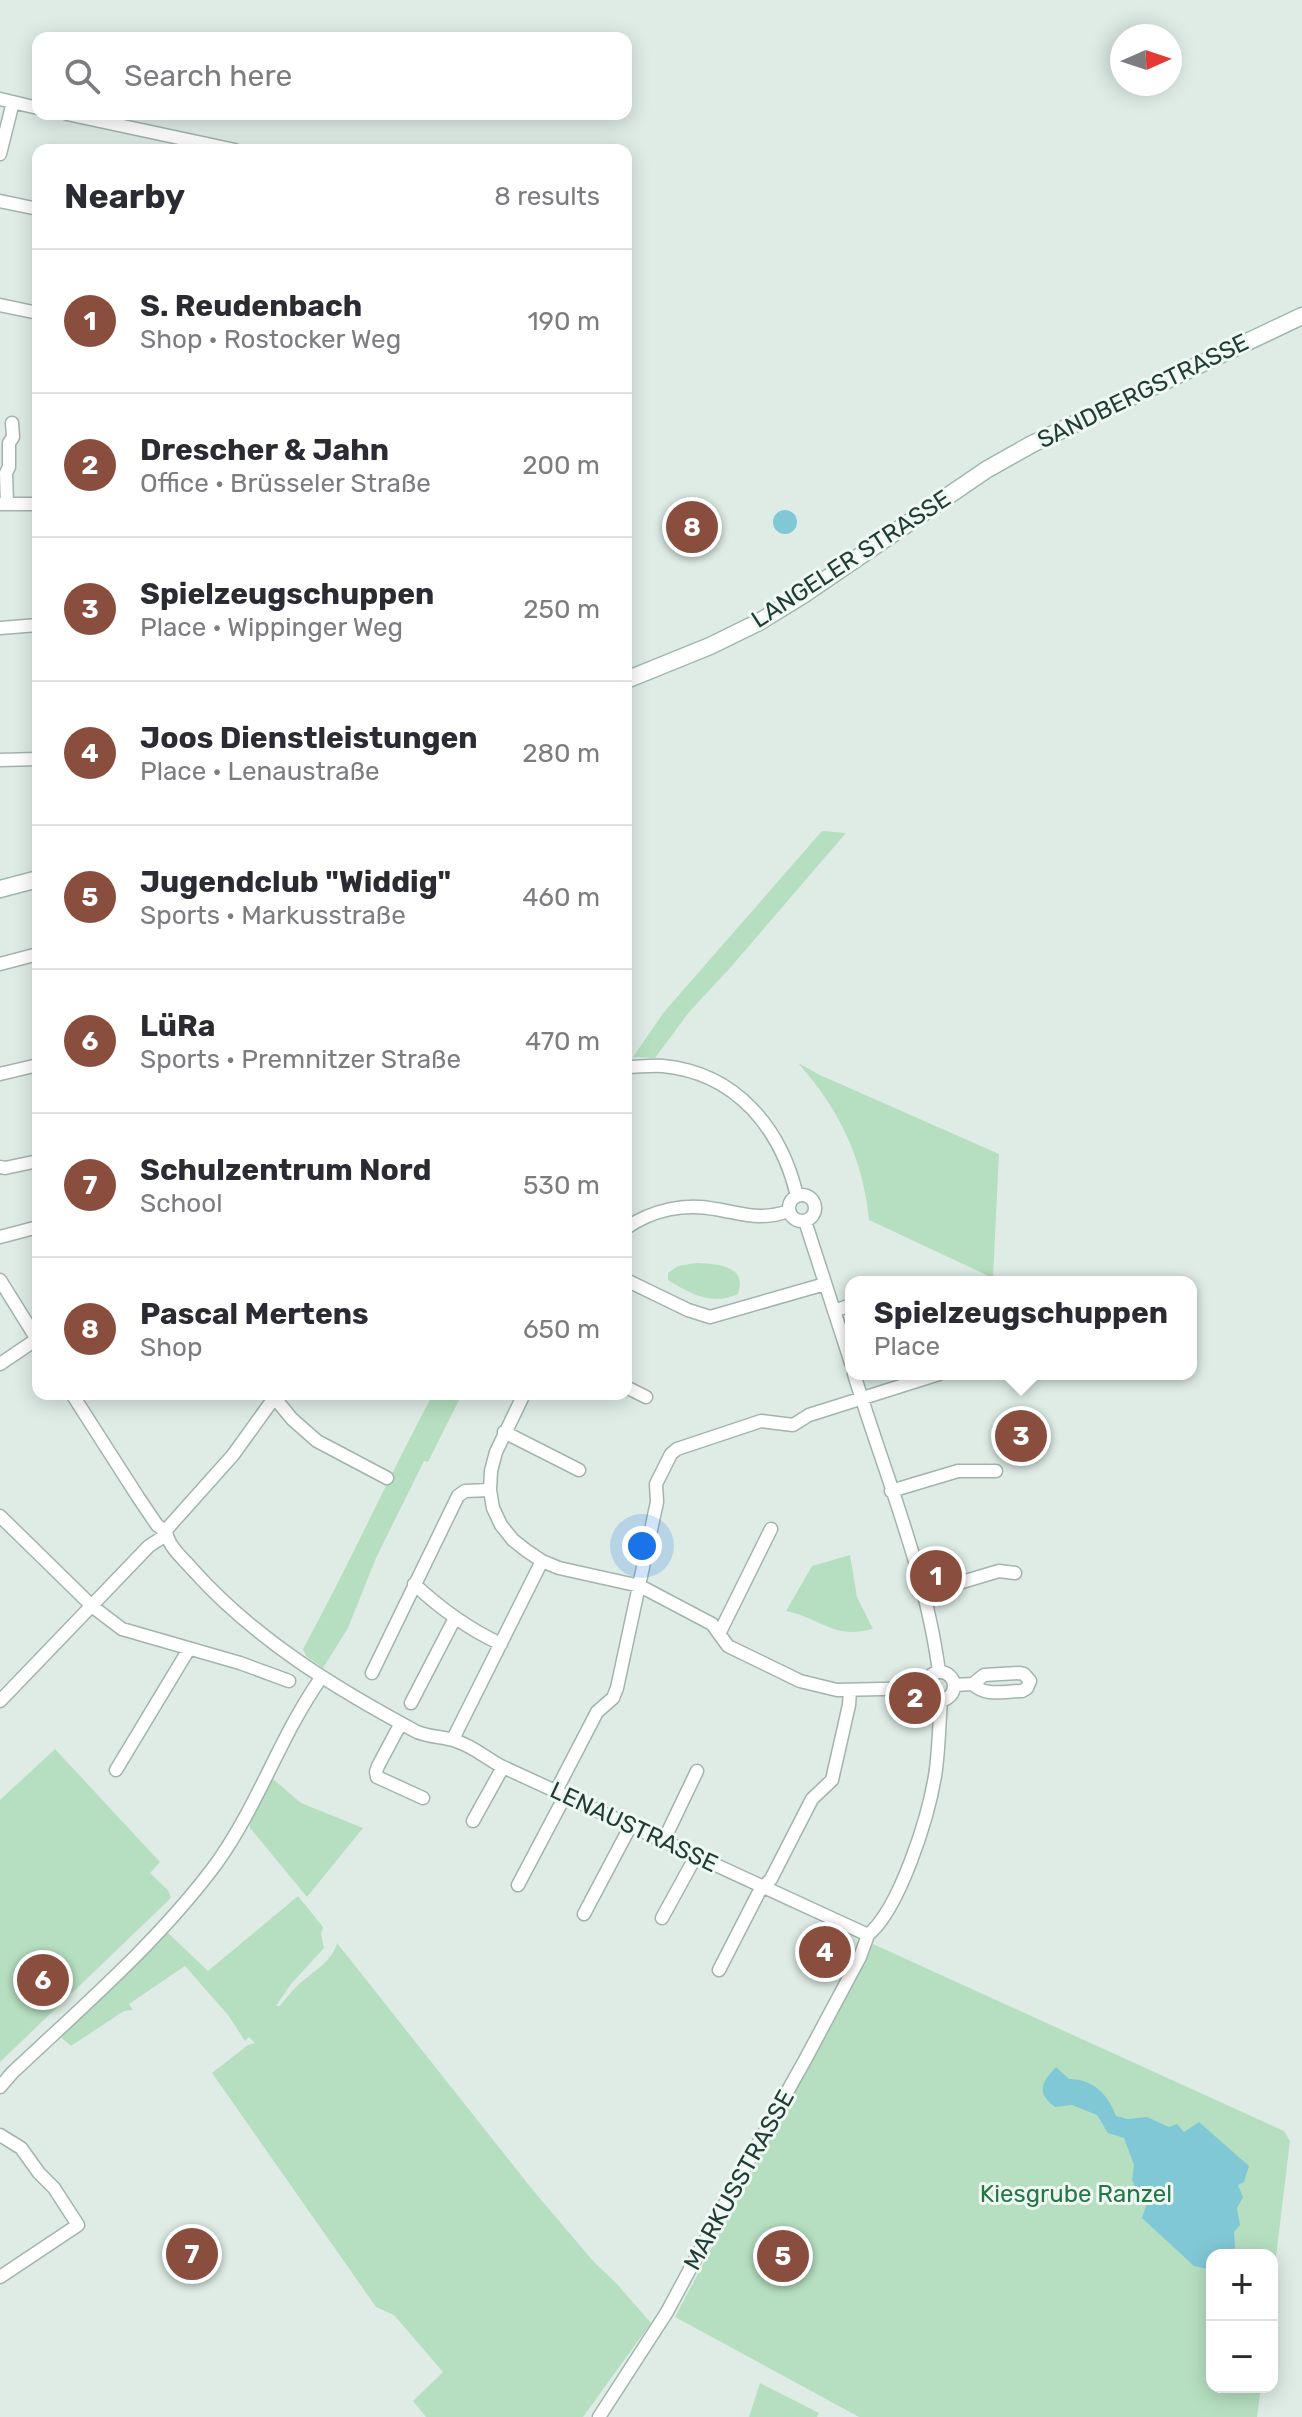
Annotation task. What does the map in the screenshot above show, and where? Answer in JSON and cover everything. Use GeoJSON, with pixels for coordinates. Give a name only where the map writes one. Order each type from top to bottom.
{"type":"FeatureCollection","features":[{"type":"Feature","properties":{"kind":"street"},"geometry":{"type":"LineString","coordinates":[[0,154],[6,101],[32,107]]}},
{"type":"Feature","properties":{"kind":"street"},"geometry":{"type":"LineString","coordinates":[[95,120],[207,144]]}},
{"type":"Feature","properties":{"kind":"street"},"geometry":{"type":"LineString","coordinates":[[0,201],[32,208]]}},
{"type":"Feature","properties":{"kind":"street"},"geometry":{"type":"LineString","coordinates":[[0,305],[32,312]]}},
{"type":"Feature","properties":{"kind":"street","name":"SANDBERGSTRASSE"},"geometry":{"type":"LineString","coordinates":[[986,470],[1032,444],[1302,316]]}},
{"type":"Feature","properties":{"kind":"street"},"geometry":{"type":"LineString","coordinates":[[12,423],[4,504],[32,504]]}},
{"type":"Feature","properties":{"kind":"street","name":"LANGELER STRASSE"},"geometry":{"type":"LineString","coordinates":[[632,678],[759,622],[986,470]]}},
{"type":"Feature","properties":{"kind":"street"},"geometry":{"type":"LineString","coordinates":[[0,628],[32,625]]}},
{"type":"Feature","properties":{"kind":"street"},"geometry":{"type":"LineString","coordinates":[[0,760],[32,759]]}},
{"type":"Feature","properties":{"kind":"street"},"geometry":{"type":"LineString","coordinates":[[0,889],[32,881]]}},
{"type":"Feature","properties":{"kind":"street"},"geometry":{"type":"LineString","coordinates":[[0,964],[32,956]]}},
{"type":"Feature","properties":{"kind":"street"},"geometry":{"type":"LineString","coordinates":[[0,1074],[32,1066]]}},
{"type":"Feature","properties":{"kind":"street"},"geometry":{"type":"LineString","coordinates":[[632,1067],[663,1066],[682,1070],[705,1077],[740,1097],[775,1136],[797,1196]]}},
{"type":"Feature","properties":{"kind":"street"},"geometry":{"type":"LineString","coordinates":[[0,1167],[32,1162]]}},
{"type":"Feature","properties":{"kind":"street"},"geometry":{"type":"LineString","coordinates":[[797,1196],[807,1196],[815,1204],[814,1215],[805,1221],[795,1219],[789,1211],[789,1204],[797,1196]]}},
{"type":"Feature","properties":{"kind":"street"},"geometry":{"type":"LineString","coordinates":[[632,1225],[653,1213],[684,1207],[712,1208],[758,1217],[789,1211]]}},
{"type":"Feature","properties":{"kind":"street"},"geometry":{"type":"LineString","coordinates":[[805,1221],[845,1345]]}},
{"type":"Feature","properties":{"kind":"street"},"geometry":{"type":"LineString","coordinates":[[0,1237],[32,1229]]}},
{"type":"Feature","properties":{"kind":"street"},"geometry":{"type":"LineString","coordinates":[[0,1280],[32,1332]]}},
{"type":"Feature","properties":{"kind":"street"},"geometry":{"type":"LineString","coordinates":[[632,1283],[710,1317],[825,1284]]}},
{"type":"Feature","properties":{"kind":"street"},"geometry":{"type":"LineString","coordinates":[[834,1311],[845,1307]]}},
{"type":"Feature","properties":{"kind":"street"},"geometry":{"type":"LineString","coordinates":[[0,1364],[32,1343]]}},
{"type":"Feature","properties":{"kind":"street"},"geometry":{"type":"LineString","coordinates":[[856,1380],[925,1593],[939,1672]]}},
{"type":"Feature","properties":{"kind":"street"},"geometry":{"type":"LineString","coordinates":[[518,1885],[597,1712],[613,1698],[617,1688],[657,1502],[656,1484],[671,1454],[683,1446],[761,1421],[793,1425],[809,1415],[921,1380]]}},
{"type":"Feature","properties":{"kind":"street"},"geometry":{"type":"LineString","coordinates":[[632,1390],[646,1397]]}},
{"type":"Feature","properties":{"kind":"street","name":"LENAUSTRASSE"},"geometry":{"type":"LineString","coordinates":[[76,1400],[157,1525],[209,1588],[241,1617],[321,1678],[431,1738],[453,1739],[503,1767],[630,1827],[868,1935]]}},
{"type":"Feature","properties":{"kind":"street"},"geometry":{"type":"LineString","coordinates":[[0,1701],[149,1546],[167,1535],[169,1525],[233,1455],[272,1400]]}},
{"type":"Feature","properties":{"kind":"street"},"geometry":{"type":"LineString","coordinates":[[278,1400],[292,1419],[317,1441],[387,1478]]}},
{"type":"Feature","properties":{"kind":"street"},"geometry":{"type":"LineString","coordinates":[[521,1400],[504,1432],[491,1471],[490,1490],[493,1508],[501,1525],[513,1540],[542,1561],[571,1571],[640,1586],[712,1624],[728,1646],[790,1677],[819,1687],[850,1691],[926,1688]]}},
{"type":"Feature","properties":{"kind":"street"},"geometry":{"type":"LineString","coordinates":[[504,1432],[579,1470]]}},
{"type":"Feature","properties":{"kind":"street"},"geometry":{"type":"LineString","coordinates":[[891,1491],[958,1471],[996,1471]]}},
{"type":"Feature","properties":{"kind":"street"},"geometry":{"type":"LineString","coordinates":[[372,1673],[458,1496],[465,1491],[490,1490]]}},
{"type":"Feature","properties":{"kind":"street"},"geometry":{"type":"LineString","coordinates":[[0,1516],[93,1607],[122,1629],[240,1663],[289,1681]]}},
{"type":"Feature","properties":{"kind":"street"},"geometry":{"type":"LineString","coordinates":[[719,1634],[771,1529]]}},
{"type":"Feature","properties":{"kind":"street"},"geometry":{"type":"LineString","coordinates":[[453,1739],[542,1561]]}},
{"type":"Feature","properties":{"kind":"street"},"geometry":{"type":"LineString","coordinates":[[925,1593],[999,1571],[1015,1573]]}},
{"type":"Feature","properties":{"kind":"street"},"geometry":{"type":"LineString","coordinates":[[414,1584],[455,1618],[480,1635],[501,1644]]}},
{"type":"Feature","properties":{"kind":"street"},"geometry":{"type":"LineString","coordinates":[[411,1703],[455,1618]]}},
{"type":"Feature","properties":{"kind":"street"},"geometry":{"type":"LineString","coordinates":[[116,1770],[189,1649]]}},
{"type":"Feature","properties":{"kind":"street"},"geometry":{"type":"LineString","coordinates":[[939,1672],[949,1676],[954,1685],[950,1695],[941,1700],[931,1697],[926,1688],[929,1677],[939,1672]]}},
{"type":"Feature","properties":{"kind":"street"},"geometry":{"type":"LineString","coordinates":[[0,2087],[163,1929],[217,1863],[321,1678]]}},
{"type":"Feature","properties":{"kind":"street"},"geometry":{"type":"LineString","coordinates":[[954,1685],[973,1684]]}},
{"type":"Feature","properties":{"kind":"street"},"geometry":{"type":"LineString","coordinates":[[719,1970],[812,1799],[832,1780],[850,1691]]}},
{"type":"Feature","properties":{"kind":"street","name":"MARKUSSTRASSE"},"geometry":{"type":"LineString","coordinates":[[599,2417],[667,2312],[826,2022],[868,1935],[888,1912],[926,1813],[935,1775],[941,1700]]}},
{"type":"Feature","properties":{"kind":"street"},"geometry":{"type":"LineString","coordinates":[[401,1723],[376,1772],[377,1777],[423,1798]]}},
{"type":"Feature","properties":{"kind":"street"},"geometry":{"type":"LineString","coordinates":[[473,1821],[503,1767]]}},
{"type":"Feature","properties":{"kind":"street"},"geometry":{"type":"LineString","coordinates":[[663,1842],[697,1771]]}},
{"type":"Feature","properties":{"kind":"street"},"geometry":{"type":"LineString","coordinates":[[584,1914],[630,1827]]}},
{"type":"Feature","properties":{"kind":"street"},"geometry":{"type":"LineString","coordinates":[[662,1918],[696,1856]]}},
{"type":"Feature","properties":{"kind":"street"},"geometry":{"type":"LineString","coordinates":[[0,2135],[21,2148],[54,2188],[78,2225],[0,2277]]}},
{"type":"Feature","properties":{"kind":"green space"},"geometry":{"type":"Polygon","coordinates":[[[822,831],[846,833],[690,1011],[655,1058],[633,1057],[664,1012],[822,831]]]}},
{"type":"Feature","properties":{"kind":"green space"},"geometry":{"type":"Polygon","coordinates":[[[798,1063],[999,1154],[993,1276],[869,1220],[855,1155],[837,1117],[798,1063]]]}},
{"type":"Feature","properties":{"kind":"green space"},"geometry":{"type":"Polygon","coordinates":[[[696,1263],[721,1266],[735,1272],[740,1284],[738,1294],[710,1299],[693,1294],[668,1280],[668,1273],[678,1266],[696,1263]]]}},
{"type":"Feature","properties":{"kind":"green space"},"geometry":{"type":"Polygon","coordinates":[[[430,1400],[459,1400],[428,1462],[424,1461],[376,1558],[348,1628],[323,1668],[306,1656],[303,1649],[430,1400]]]}},
{"type":"Feature","properties":{"kind":"green space"},"geometry":{"type":"Polygon","coordinates":[[[850,1555],[857,1597],[873,1629],[859,1632],[837,1630],[786,1611],[812,1566],[850,1555]]]}},
{"type":"Feature","properties":{"kind":"green space"},"geometry":{"type":"Polygon","coordinates":[[[55,1749],[160,1862],[150,1873],[168,1890],[171,1898],[0,2062],[0,1800],[55,1749]]]}},
{"type":"Feature","properties":{"kind":"green space"},"geometry":{"type":"Polygon","coordinates":[[[273,1779],[301,1803],[363,1828],[307,1897],[250,1828],[250,1822],[273,1779]]]}},
{"type":"Feature","properties":{"kind":"green space"},"geometry":{"type":"Polygon","coordinates":[[[298,1896],[323,1927],[324,1948],[291,1984],[276,2006],[280,2006],[297,1986],[326,1962],[337,1943],[532,2189],[651,2323],[583,2417],[426,2417],[413,2401],[443,2372],[394,2315],[376,2307],[212,2073],[255,2043],[249,2037],[245,2041],[228,2015],[185,1966],[129,2004],[133,2010],[124,2011],[71,2046],[58,2035],[165,1930],[208,1971],[298,1896]]]}},
{"type":"Feature","properties":{"kind":"green space","name":"Kiesgrube Ranzel"},"geometry":{"type":"Polygon","coordinates":[[[873,1944],[1284,2131],[1290,2141],[1277,2249],[1206,2249],[1206,2393],[1260,2393],[1257,2417],[859,2417],[675,2317],[873,1944]]]}},
{"type":"Feature","properties":{"kind":"green space"},"geometry":{"type":"Polygon","coordinates":[[[760,2383],[819,2413],[817,2417],[749,2417],[760,2383]]]}},
{"type":"Feature","properties":{"kind":"water"},"geometry":{"type":"Polygon","coordinates":[[[785,510],[796,517],[797,522],[790,533],[785,534],[774,527],[773,522],[780,511],[785,510]]]}},
{"type":"Feature","properties":{"kind":"water"},"geometry":{"type":"Polygon","coordinates":[[[1056,2067],[1069,2079],[1092,2085],[1109,2101],[1116,2116],[1128,2119],[1147,2117],[1169,2127],[1177,2124],[1184,2132],[1199,2122],[1249,2166],[1244,2182],[1238,2185],[1243,2197],[1237,2208],[1240,2225],[1234,2232],[1235,2248],[1206,2249],[1206,2269],[1194,2266],[1142,2218],[1147,2203],[1132,2180],[1134,2165],[1124,2138],[1108,2133],[1097,2115],[1072,2105],[1055,2107],[1043,2092],[1047,2078],[1056,2067]]]}},
{"type":"Feature","properties":{"kind":"place","name":"Pascal Mertens"},"geometry":{"type":"Point","coordinates":[692,527]}},
{"type":"Feature","properties":{"kind":"place","name":"Spielzeugschuppen"},"geometry":{"type":"Point","coordinates":[1021,1436]}},
{"type":"Feature","properties":{"kind":"place","name":"S. Reudenbach"},"geometry":{"type":"Point","coordinates":[936,1576]}},
{"type":"Feature","properties":{"kind":"place","name":"Drescher & Jahn"},"geometry":{"type":"Point","coordinates":[915,1698]}},
{"type":"Feature","properties":{"kind":"place","name":"Joos Dienstleistungen"},"geometry":{"type":"Point","coordinates":[825,1952]}},
{"type":"Feature","properties":{"kind":"place","name":"LüRa"},"geometry":{"type":"Point","coordinates":[43,1980]}},
{"type":"Feature","properties":{"kind":"place","name":"Schulzentrum Nord"},"geometry":{"type":"Point","coordinates":[192,2254]}},
{"type":"Feature","properties":{"kind":"place","name":"Jugendclub \"Widdig\""},"geometry":{"type":"Point","coordinates":[783,2256]}}]}
